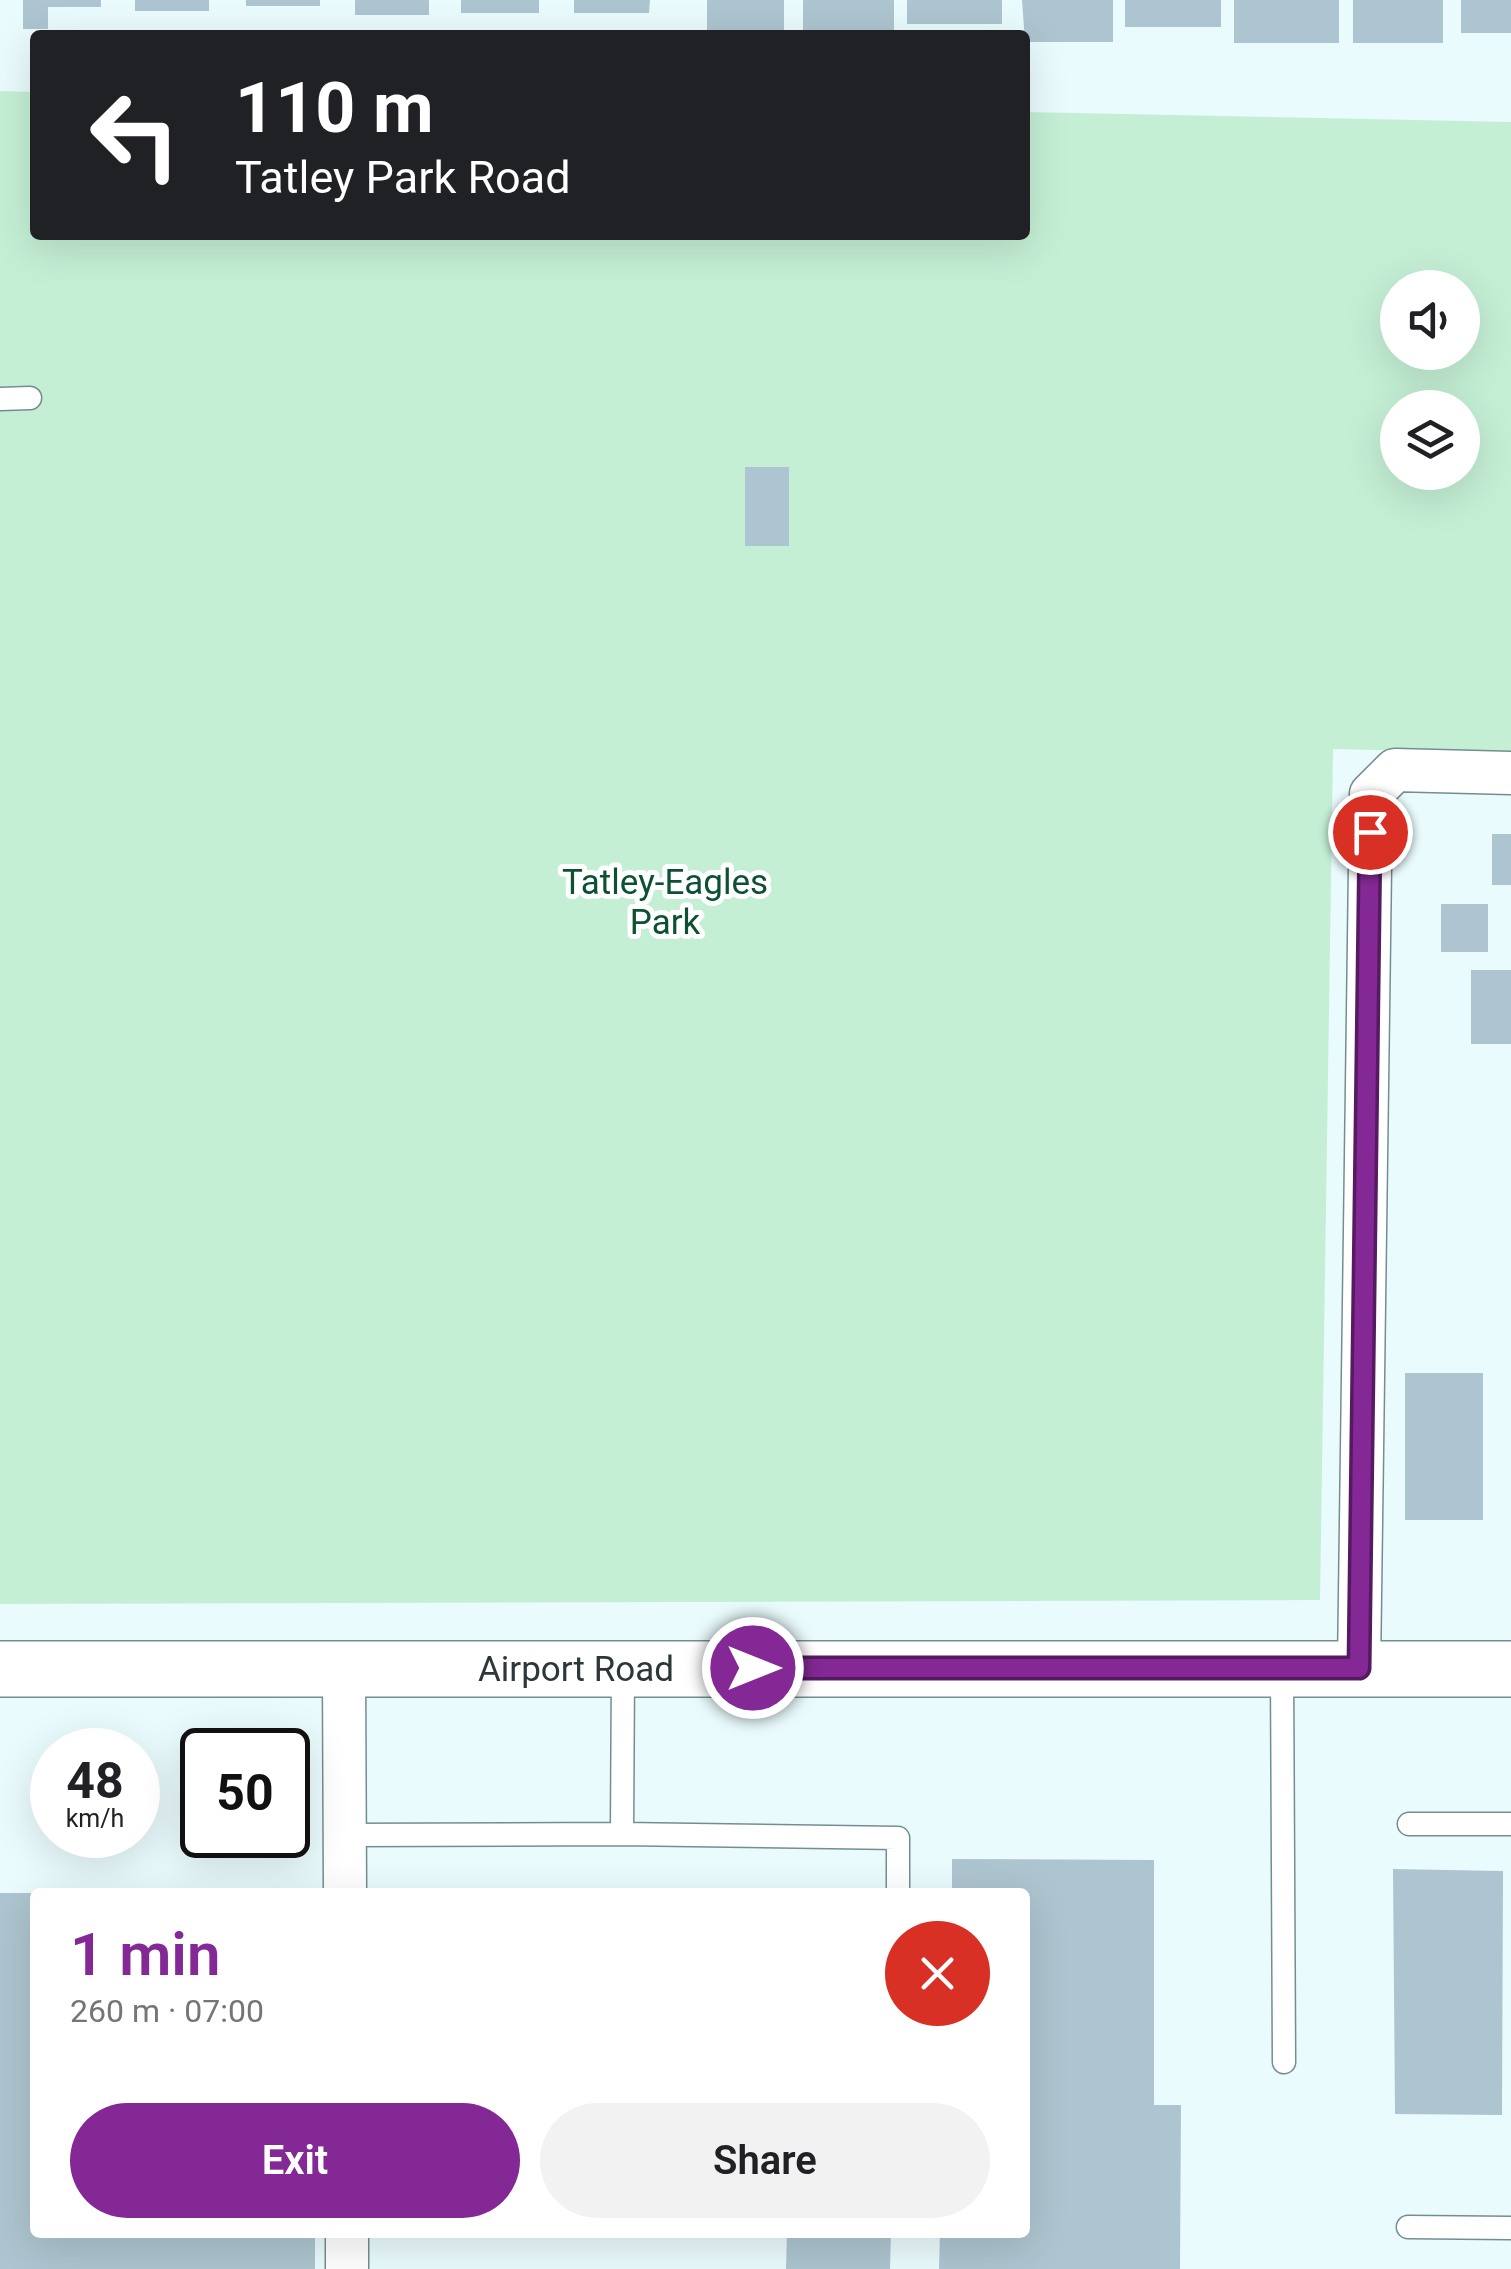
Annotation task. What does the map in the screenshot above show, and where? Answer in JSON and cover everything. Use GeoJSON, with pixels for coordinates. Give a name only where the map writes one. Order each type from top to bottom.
{"type":"FeatureCollection","features":[{"type":"Feature","properties":{"kind":"main road","name":"Airport Road"},"geometry":{"type":"LineString","coordinates":[[0,1669],[1511,1669]]}},
{"type":"Feature","properties":{"kind":"street"},"geometry":{"type":"LineString","coordinates":[[1359,1668],[1371,794],[1395,770],[1511,773]]}},
{"type":"Feature","properties":{"kind":"street"},"geometry":{"type":"LineString","coordinates":[[344,1669],[345,1888]]}},
{"type":"Feature","properties":{"kind":"street"},"geometry":{"type":"LineString","coordinates":[[347,2238],[347,2269]]}},
{"type":"Feature","properties":{"kind":"lane"},"geometry":{"type":"LineString","coordinates":[[0,399],[30,398]]}},
{"type":"Feature","properties":{"kind":"lane"},"geometry":{"type":"LineString","coordinates":[[1282,1668],[1284,2062]]}},
{"type":"Feature","properties":{"kind":"lane"},"geometry":{"type":"LineString","coordinates":[[622,1834],[623,1669]]}},
{"type":"Feature","properties":{"kind":"lane"},"geometry":{"type":"LineString","coordinates":[[1409,1824],[1511,1824]]}},
{"type":"Feature","properties":{"kind":"lane"},"geometry":{"type":"LineString","coordinates":[[345,1835],[898,1838],[898,1888]]}},
{"type":"Feature","properties":{"kind":"lane"},"geometry":{"type":"LineString","coordinates":[[1408,2226],[1511,2228]]}},
{"type":"Feature","properties":{"kind":"green space","name":"Tatley-Eagles Park"},"geometry":{"type":"Polygon","coordinates":[[[0,91],[30,92],[30,240],[1030,240],[1030,112],[1511,122],[1511,753],[1333,749],[1320,1600],[0,1604],[0,91]]]}},
{"type":"Feature","properties":{"kind":"building"},"geometry":{"type":"Polygon","coordinates":[[[23,0],[101,0],[101,7],[48,7],[48,29],[23,29],[23,0]]]}},
{"type":"Feature","properties":{"kind":"building"},"geometry":{"type":"Polygon","coordinates":[[[135,0],[209,0],[209,11],[135,11],[135,0]]]}},
{"type":"Feature","properties":{"kind":"building"},"geometry":{"type":"Polygon","coordinates":[[[246,0],[320,0],[320,6],[246,6],[246,0]]]}},
{"type":"Feature","properties":{"kind":"building"},"geometry":{"type":"Polygon","coordinates":[[[355,0],[429,0],[429,15],[355,15],[355,0]]]}},
{"type":"Feature","properties":{"kind":"building"},"geometry":{"type":"Polygon","coordinates":[[[461,0],[539,0],[539,13],[461,13],[461,0]]]}},
{"type":"Feature","properties":{"kind":"building"},"geometry":{"type":"Polygon","coordinates":[[[574,0],[650,0],[649,13],[574,13],[574,0]]]}},
{"type":"Feature","properties":{"kind":"building"},"geometry":{"type":"Polygon","coordinates":[[[707,0],[784,0],[784,30],[707,30],[707,0]]]}},
{"type":"Feature","properties":{"kind":"building"},"geometry":{"type":"Polygon","coordinates":[[[803,0],[894,0],[894,30],[803,30],[803,0]]]}},
{"type":"Feature","properties":{"kind":"building"},"geometry":{"type":"Polygon","coordinates":[[[907,0],[1002,0],[1002,24],[907,24],[907,0]]]}},
{"type":"Feature","properties":{"kind":"building"},"geometry":{"type":"Polygon","coordinates":[[[1022,0],[1113,0],[1113,42],[1030,42],[1030,30],[1024,30],[1022,0]]]}},
{"type":"Feature","properties":{"kind":"building"},"geometry":{"type":"Polygon","coordinates":[[[1125,0],[1221,0],[1221,27],[1125,27],[1125,0]]]}},
{"type":"Feature","properties":{"kind":"building"},"geometry":{"type":"Polygon","coordinates":[[[1234,0],[1339,0],[1339,43],[1234,43],[1234,0]]]}},
{"type":"Feature","properties":{"kind":"building"},"geometry":{"type":"Polygon","coordinates":[[[1353,0],[1443,0],[1443,43],[1353,43],[1353,0]]]}},
{"type":"Feature","properties":{"kind":"building"},"geometry":{"type":"Polygon","coordinates":[[[1461,0],[1511,0],[1511,33],[1461,33],[1461,0]]]}},
{"type":"Feature","properties":{"kind":"building"},"geometry":{"type":"Polygon","coordinates":[[[745,467],[789,467],[789,546],[745,546],[745,467]]]}},
{"type":"Feature","properties":{"kind":"building"},"geometry":{"type":"Polygon","coordinates":[[[1492,834],[1511,834],[1511,885],[1492,885],[1492,834]]]}},
{"type":"Feature","properties":{"kind":"building"},"geometry":{"type":"Polygon","coordinates":[[[1441,904],[1488,904],[1488,952],[1441,952],[1441,904]]]}},
{"type":"Feature","properties":{"kind":"building"},"geometry":{"type":"Polygon","coordinates":[[[1471,970],[1511,970],[1511,1044],[1471,1044],[1471,970]]]}},
{"type":"Feature","properties":{"kind":"building"},"geometry":{"type":"Polygon","coordinates":[[[1405,1373],[1483,1373],[1483,1520],[1405,1520],[1405,1373]]]}},
{"type":"Feature","properties":{"kind":"building"},"geometry":{"type":"Polygon","coordinates":[[[952,1859],[1154,1860],[1154,2105],[1181,2105],[1180,2269],[939,2269],[940,2238],[1030,2238],[1030,1888],[952,1888],[952,1859]]]}},
{"type":"Feature","properties":{"kind":"building"},"geometry":{"type":"Polygon","coordinates":[[[1393,1869],[1503,1871],[1502,2115],[1395,2114],[1393,1869]]]}},
{"type":"Feature","properties":{"kind":"building"},"geometry":{"type":"Polygon","coordinates":[[[0,1893],[30,1893],[30,2238],[315,2238],[315,2269],[0,2269],[0,1893]]]}},
{"type":"Feature","properties":{"kind":"building"},"geometry":{"type":"Polygon","coordinates":[[[787,2238],[891,2238],[890,2269],[786,2269],[787,2238]]]}},
{"type":"Feature","properties":{"kind":"route"},"geometry":{"type":"LineString","coordinates":[[753,1668],[1359,1668],[1370,832]]}}]}
